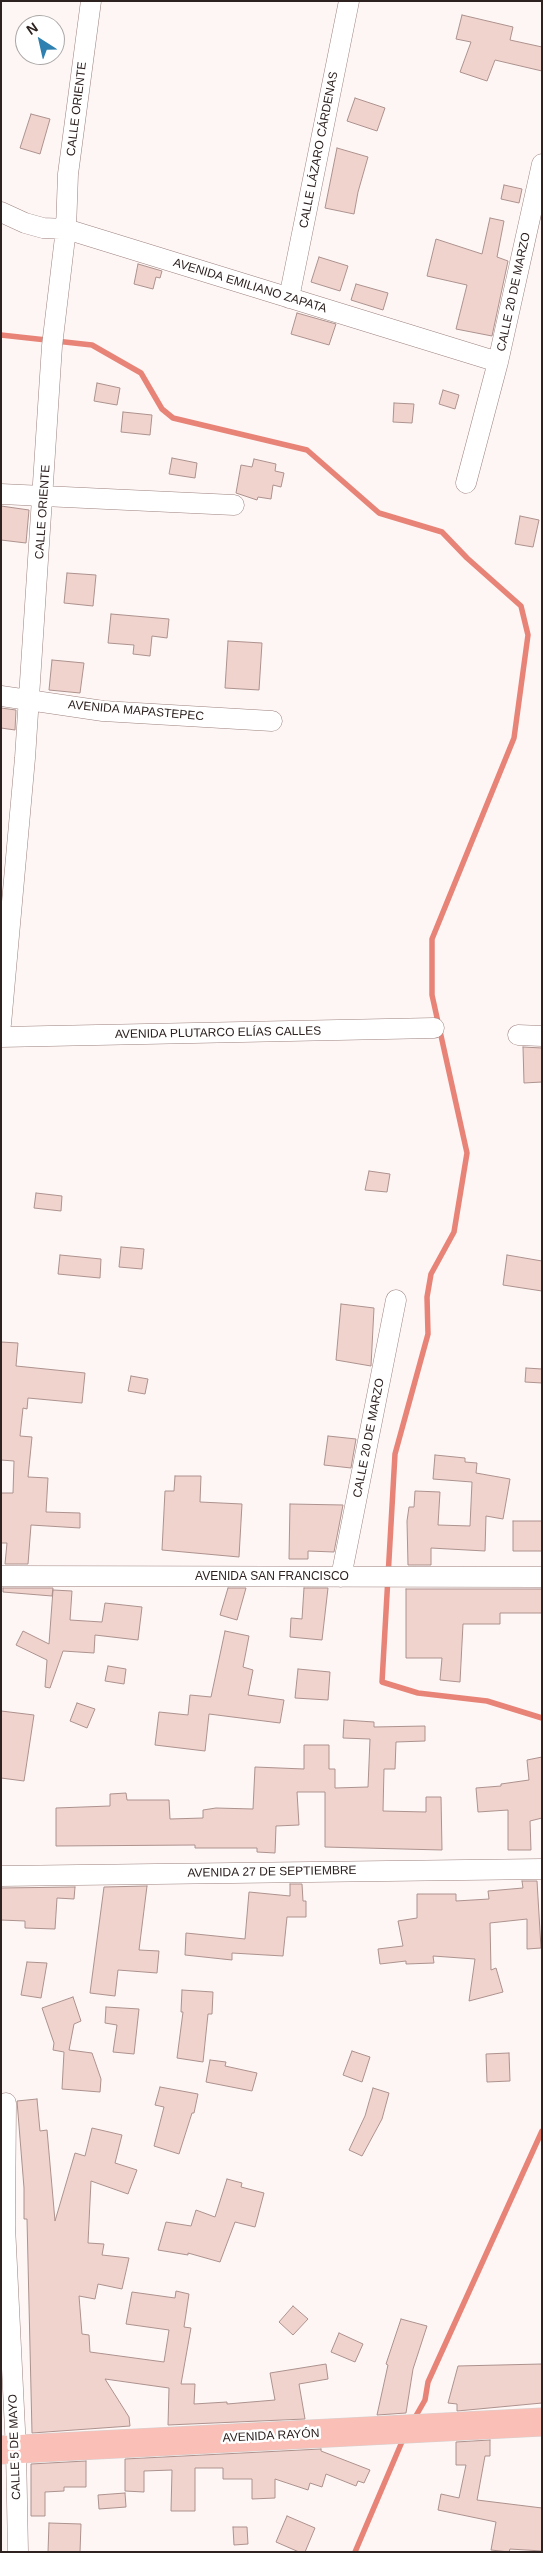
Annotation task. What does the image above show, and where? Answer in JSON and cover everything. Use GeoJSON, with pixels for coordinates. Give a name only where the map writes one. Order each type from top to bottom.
{"type":"FeatureCollection","features":[{"type":"Feature","properties":{"kind":"main road","name":"AVENIDA RAYÓN"},"geometry":{"type":"LineString","coordinates":[[9,2450],[542,2422]]}},
{"type":"Feature","properties":{"kind":"street","name":"CALLE ORIENTE"},"geometry":{"type":"LineString","coordinates":[[1,1024],[29,701],[44,497],[52,346],[66,229],[68,174],[91,1]]}},
{"type":"Feature","properties":{"kind":"street","name":"CALLE LÁZARO CÁRDENAS"},"geometry":{"type":"LineString","coordinates":[[289,298],[349,1]]}},
{"type":"Feature","properties":{"kind":"street","name":"CALLE 20 DE MARZO"},"geometry":{"type":"LineString","coordinates":[[466,483],[498,362],[542,164]]}},
{"type":"Feature","properties":{"kind":"street","name":"AVENIDA EMILIANO ZAPATA"},"geometry":{"type":"LineString","coordinates":[[1,212],[43,228],[66,229],[498,362]]}},
{"type":"Feature","properties":{"kind":"street"},"geometry":{"type":"LineString","coordinates":[[1,494],[234,505]]}},
{"type":"Feature","properties":{"kind":"street","name":"AVENIDA MAPASTEPEC"},"geometry":{"type":"LineString","coordinates":[[1,696],[103,711],[272,721]]}},
{"type":"Feature","properties":{"kind":"street","name":"AVENIDA PLUTARCO ELÍAS CALLES"},"geometry":{"type":"LineString","coordinates":[[1,1038],[434,1028]]}},
{"type":"Feature","properties":{"kind":"street"},"geometry":{"type":"LineString","coordinates":[[518,1035],[542,1036]]}},
{"type":"Feature","properties":{"kind":"street","name":"CALLE 20 DE MARZO"},"geometry":{"type":"LineString","coordinates":[[341,1577],[396,1300]]}},
{"type":"Feature","properties":{"kind":"street","name":"AVENIDA SAN FRANCISCO"},"geometry":{"type":"LineString","coordinates":[[1,1576],[542,1577]]}},
{"type":"Feature","properties":{"kind":"street","name":"AVENIDA 27 DE SEPTIEMBRE"},"geometry":{"type":"LineString","coordinates":[[1,1876],[542,1869]]}},
{"type":"Feature","properties":{"kind":"street","name":"CALLE 5 DE MAYO"},"geometry":{"type":"LineString","coordinates":[[6,2103],[3,2226],[9,2450],[18,2552]]}},
{"type":"Feature","properties":{"kind":"building"},"geometry":{"type":"Polygon","coordinates":[[[462,15],[513,27],[510,40],[542,47],[542,71],[495,60],[487,81],[460,72],[471,42],[456,39],[462,15]]]}},
{"type":"Feature","properties":{"kind":"building"},"geometry":{"type":"Polygon","coordinates":[[[355,98],[385,108],[377,131],[347,121],[355,98]]]}},
{"type":"Feature","properties":{"kind":"building"},"geometry":{"type":"Polygon","coordinates":[[[31,114],[50,119],[40,154],[20,148],[31,114]]]}},
{"type":"Feature","properties":{"kind":"building"},"geometry":{"type":"Polygon","coordinates":[[[337,148],[368,157],[354,214],[325,208],[337,148]]]}},
{"type":"Feature","properties":{"kind":"building"},"geometry":{"type":"Polygon","coordinates":[[[504,185],[522,189],[519,203],[501,199],[504,185]]]}},
{"type":"Feature","properties":{"kind":"building"},"geometry":{"type":"Polygon","coordinates":[[[490,218],[504,221],[497,257],[508,261],[492,336],[456,329],[467,285],[427,276],[436,239],[482,254],[490,218]]]}},
{"type":"Feature","properties":{"kind":"building"},"geometry":{"type":"Polygon","coordinates":[[[319,257],[348,266],[340,291],[311,282],[319,257]]]}},
{"type":"Feature","properties":{"kind":"building"},"geometry":{"type":"Polygon","coordinates":[[[138,264],[162,271],[160,278],[156,277],[153,289],[134,284],[138,264]]]}},
{"type":"Feature","properties":{"kind":"building"},"geometry":{"type":"Polygon","coordinates":[[[356,284],[388,293],[383,310],[351,300],[356,284]]]}},
{"type":"Feature","properties":{"kind":"building"},"geometry":{"type":"Polygon","coordinates":[[[297,313],[336,324],[329,345],[291,334],[297,313]]]}},
{"type":"Feature","properties":{"kind":"building"},"geometry":{"type":"Polygon","coordinates":[[[97,383],[120,388],[117,405],[94,401],[97,383]]]}},
{"type":"Feature","properties":{"kind":"building"},"geometry":{"type":"Polygon","coordinates":[[[443,390],[459,395],[455,409],[439,404],[443,390]]]}},
{"type":"Feature","properties":{"kind":"building"},"geometry":{"type":"Polygon","coordinates":[[[394,403],[414,404],[412,423],[393,422],[394,403]]]}},
{"type":"Feature","properties":{"kind":"building"},"geometry":{"type":"Polygon","coordinates":[[[123,412],[152,415],[150,435],[121,432],[123,412]]]}},
{"type":"Feature","properties":{"kind":"building"},"geometry":{"type":"Polygon","coordinates":[[[172,458],[197,463],[195,478],[169,474],[172,458]]]}},
{"type":"Feature","properties":{"kind":"building"},"geometry":{"type":"Polygon","coordinates":[[[254,459],[276,464],[275,471],[284,473],[281,487],[273,485],[271,499],[258,497],[257,500],[236,493],[241,465],[252,467],[254,459]]]}},
{"type":"Feature","properties":{"kind":"building"},"geometry":{"type":"Polygon","coordinates":[[[1,506],[29,510],[26,543],[1,540],[1,506]]]}},
{"type":"Feature","properties":{"kind":"building"},"geometry":{"type":"Polygon","coordinates":[[[520,516],[539,520],[533,547],[515,544],[520,516]]]}},
{"type":"Feature","properties":{"kind":"building"},"geometry":{"type":"Polygon","coordinates":[[[67,573],[96,575],[93,606],[64,603],[67,573]]]}},
{"type":"Feature","properties":{"kind":"building"},"geometry":{"type":"Polygon","coordinates":[[[111,614],[169,619],[167,638],[152,636],[150,656],[133,654],[134,645],[108,643],[111,614]]]}},
{"type":"Feature","properties":{"kind":"building"},"geometry":{"type":"Polygon","coordinates":[[[228,641],[262,643],[259,690],[225,688],[228,641]]]}},
{"type":"Feature","properties":{"kind":"building"},"geometry":{"type":"Polygon","coordinates":[[[52,660],[84,663],[80,693],[49,690],[52,660]]]}},
{"type":"Feature","properties":{"kind":"building"},"geometry":{"type":"Polygon","coordinates":[[[1,708],[16,710],[15,730],[1,728],[1,708]]]}},
{"type":"Feature","properties":{"kind":"building"},"geometry":{"type":"Polygon","coordinates":[[[523,1047],[542,1048],[542,1082],[524,1083],[523,1047]]]}},
{"type":"Feature","properties":{"kind":"building"},"geometry":{"type":"Polygon","coordinates":[[[369,1171],[390,1174],[387,1192],[365,1190],[369,1171]]]}},
{"type":"Feature","properties":{"kind":"building"},"geometry":{"type":"Polygon","coordinates":[[[36,1193],[62,1196],[61,1211],[34,1208],[36,1193]]]}},
{"type":"Feature","properties":{"kind":"building"},"geometry":{"type":"Polygon","coordinates":[[[121,1247],[144,1249],[142,1269],[119,1267],[121,1247]]]}},
{"type":"Feature","properties":{"kind":"building"},"geometry":{"type":"Polygon","coordinates":[[[60,1255],[101,1259],[100,1278],[58,1274],[60,1255]]]}},
{"type":"Feature","properties":{"kind":"building"},"geometry":{"type":"Polygon","coordinates":[[[507,1255],[542,1261],[542,1291],[503,1285],[507,1255]]]}},
{"type":"Feature","properties":{"kind":"building"},"geometry":{"type":"Polygon","coordinates":[[[341,1304],[374,1308],[371,1366],[336,1360],[341,1304]]]}},
{"type":"Feature","properties":{"kind":"building"},"geometry":{"type":"Polygon","coordinates":[[[1,1342],[18,1343],[16,1366],[85,1373],[82,1403],[28,1398],[27,1409],[23,1408],[20,1436],[32,1437],[28,1477],[48,1478],[46,1512],[80,1513],[80,1528],[31,1525],[28,1564],[5,1564],[7,1543],[1,1543],[1,1493],[13,1493],[14,1461],[1,1460],[1,1342]]]}},
{"type":"Feature","properties":{"kind":"building"},"geometry":{"type":"Polygon","coordinates":[[[526,1368],[542,1369],[542,1383],[525,1382],[526,1368]]]}},
{"type":"Feature","properties":{"kind":"building"},"geometry":{"type":"Polygon","coordinates":[[[131,1376],[148,1379],[145,1394],[128,1391],[131,1376]]]}},
{"type":"Feature","properties":{"kind":"building"},"geometry":{"type":"Polygon","coordinates":[[[328,1436],[356,1439],[351,1468],[324,1465],[328,1436]]]}},
{"type":"Feature","properties":{"kind":"building"},"geometry":{"type":"Polygon","coordinates":[[[435,1455],[465,1458],[465,1462],[477,1463],[476,1473],[510,1479],[503,1519],[486,1516],[485,1551],[431,1548],[431,1565],[408,1565],[407,1521],[409,1507],[414,1507],[415,1491],[440,1492],[438,1525],[470,1526],[472,1482],[433,1479],[435,1455]]]}},
{"type":"Feature","properties":{"kind":"building"},"geometry":{"type":"Polygon","coordinates":[[[175,1476],[201,1476],[200,1502],[242,1504],[239,1557],[162,1550],[165,1491],[174,1491],[175,1476]]]}},
{"type":"Feature","properties":{"kind":"building"},"geometry":{"type":"Polygon","coordinates":[[[290,1504],[343,1505],[334,1552],[308,1551],[308,1559],[289,1559],[290,1504]]]}},
{"type":"Feature","properties":{"kind":"building"},"geometry":{"type":"Polygon","coordinates":[[[513,1521],[542,1521],[542,1551],[513,1551],[513,1521]]]}},
{"type":"Feature","properties":{"kind":"building"},"geometry":{"type":"Polygon","coordinates":[[[3,1588],[53,1588],[52,1596],[3,1592],[3,1588]]]}},
{"type":"Feature","properties":{"kind":"building"},"geometry":{"type":"Polygon","coordinates":[[[228,1588],[246,1588],[237,1620],[220,1615],[228,1588]]]}},
{"type":"Feature","properties":{"kind":"building"},"geometry":{"type":"Polygon","coordinates":[[[304,1588],[328,1588],[322,1640],[290,1637],[291,1618],[302,1619],[304,1588]]]}},
{"type":"Feature","properties":{"kind":"building"},"geometry":{"type":"Polygon","coordinates":[[[406,1589],[542,1589],[542,1613],[500,1613],[500,1624],[463,1624],[460,1682],[440,1680],[442,1658],[406,1658],[406,1589]]]}},
{"type":"Feature","properties":{"kind":"building"},"geometry":{"type":"Polygon","coordinates":[[[53,1590],[72,1591],[70,1620],[102,1622],[105,1603],[142,1607],[138,1640],[95,1635],[94,1653],[63,1651],[50,1688],[45,1687],[47,1660],[16,1645],[23,1631],[49,1644],[53,1590]]]}},
{"type":"Feature","properties":{"kind":"building"},"geometry":{"type":"Polygon","coordinates":[[[225,1631],[249,1636],[243,1667],[253,1670],[248,1695],[284,1700],[280,1723],[209,1714],[205,1751],[155,1745],[159,1712],[188,1715],[190,1695],[211,1697],[225,1631]]]}},
{"type":"Feature","properties":{"kind":"building"},"geometry":{"type":"Polygon","coordinates":[[[108,1666],[126,1669],[124,1684],[105,1681],[108,1666]]]}},
{"type":"Feature","properties":{"kind":"building"},"geometry":{"type":"Polygon","coordinates":[[[298,1669],[330,1672],[328,1700],[295,1698],[298,1669]]]}},
{"type":"Feature","properties":{"kind":"building"},"geometry":{"type":"Polygon","coordinates":[[[77,1703],[95,1709],[87,1728],[70,1721],[77,1703]]]}},
{"type":"Feature","properties":{"kind":"building"},"geometry":{"type":"Polygon","coordinates":[[[1,1711],[34,1715],[24,1781],[1,1778],[1,1711]]]}},
{"type":"Feature","properties":{"kind":"building"},"geometry":{"type":"Polygon","coordinates":[[[344,1720],[374,1722],[374,1727],[425,1726],[425,1741],[396,1742],[395,1769],[384,1769],[383,1811],[426,1812],[426,1797],[441,1797],[442,1850],[325,1847],[325,1792],[297,1792],[299,1825],[276,1826],[275,1853],[257,1852],[257,1848],[195,1848],[195,1845],[56,1846],[56,1808],[110,1806],[110,1794],[126,1793],[127,1800],[169,1800],[170,1819],[203,1818],[203,1810],[216,1808],[253,1809],[255,1767],[304,1769],[304,1745],[329,1745],[329,1769],[335,1769],[335,1788],[368,1787],[370,1739],[343,1738],[344,1720]]]}},
{"type":"Feature","properties":{"kind":"building"},"geometry":{"type":"Polygon","coordinates":[[[542,1757],[542,1818],[530,1821],[531,1850],[508,1850],[508,1810],[478,1812],[476,1788],[501,1786],[501,1784],[529,1780],[527,1760],[542,1757]]]}},
{"type":"Feature","properties":{"kind":"building"},"geometry":{"type":"Polygon","coordinates":[[[522,1881],[537,1881],[541,1948],[527,1949],[527,1919],[490,1923],[491,1970],[496,1968],[503,1992],[469,2001],[475,1959],[433,1956],[434,1963],[406,1964],[406,1961],[380,1964],[378,1949],[403,1946],[398,1921],[417,1918],[417,1894],[456,1894],[456,1901],[489,1899],[488,1891],[523,1888],[522,1881]]]}},
{"type":"Feature","properties":{"kind":"building"},"geometry":{"type":"Polygon","coordinates":[[[290,1884],[302,1884],[303,1901],[306,1901],[306,1917],[287,1917],[283,1956],[232,1953],[232,1960],[185,1955],[186,1933],[245,1939],[249,1892],[290,1896],[290,1884]]]}},
{"type":"Feature","properties":{"kind":"building"},"geometry":{"type":"Polygon","coordinates":[[[147,1886],[139,1950],[159,1951],[157,1973],[118,1970],[115,1996],[90,1993],[104,1887],[147,1886]]]}},
{"type":"Feature","properties":{"kind":"building"},"geometry":{"type":"Polygon","coordinates":[[[75,1887],[74,1899],[57,1898],[55,1929],[25,1928],[25,1921],[1,1920],[1,1888],[75,1887]]]}},
{"type":"Feature","properties":{"kind":"building"},"geometry":{"type":"Polygon","coordinates":[[[27,1962],[47,1963],[41,1998],[21,1995],[27,1962]]]}},
{"type":"Feature","properties":{"kind":"building"},"geometry":{"type":"Polygon","coordinates":[[[182,1990],[213,1992],[212,2014],[208,2014],[203,2062],[177,2058],[183,2012],[181,2012],[182,1990]]]}},
{"type":"Feature","properties":{"kind":"building"},"geometry":{"type":"Polygon","coordinates":[[[73,1997],[81,2021],[74,2024],[69,2050],[92,2053],[101,2079],[100,2092],[62,2089],[64,2052],[53,2050],[54,2043],[42,2008],[73,1997]]]}},
{"type":"Feature","properties":{"kind":"building"},"geometry":{"type":"Polygon","coordinates":[[[106,2007],[139,2009],[134,2054],[113,2052],[117,2025],[105,2023],[106,2007]]]}},
{"type":"Feature","properties":{"kind":"building"},"geometry":{"type":"Polygon","coordinates":[[[352,2051],[370,2057],[362,2082],[343,2075],[352,2051]]]}},
{"type":"Feature","properties":{"kind":"building"},"geometry":{"type":"Polygon","coordinates":[[[509,2053],[510,2081],[487,2082],[486,2054],[509,2053]]]}},
{"type":"Feature","properties":{"kind":"building"},"geometry":{"type":"Polygon","coordinates":[[[210,2060],[226,2062],[225,2066],[257,2073],[252,2091],[206,2082],[210,2060]]]}},
{"type":"Feature","properties":{"kind":"building"},"geometry":{"type":"Polygon","coordinates":[[[160,2087],[198,2094],[194,2113],[192,2113],[179,2154],[154,2146],[164,2107],[155,2105],[160,2087]]]}},
{"type":"Feature","properties":{"kind":"building"},"geometry":{"type":"Polygon","coordinates":[[[373,2088],[389,2093],[382,2119],[362,2156],[349,2150],[365,2116],[373,2088]]]}},
{"type":"Feature","properties":{"kind":"building"},"geometry":{"type":"Polygon","coordinates":[[[37,2099],[40,2131],[47,2130],[55,2221],[75,2153],[85,2156],[92,2128],[122,2135],[115,2163],[137,2170],[128,2194],[91,2181],[88,2243],[104,2244],[102,2255],[129,2258],[122,2289],[98,2284],[95,2299],[79,2296],[82,2334],[89,2335],[90,2352],[164,2362],[169,2330],[126,2324],[132,2292],[175,2298],[176,2291],[189,2294],[184,2327],[191,2328],[181,2384],[195,2384],[194,2404],[227,2402],[227,2404],[275,2400],[270,2373],[326,2364],[328,2379],[299,2384],[305,2419],[168,2425],[169,2388],[105,2379],[129,2417],[130,2426],[32,2433],[27,2219],[24,2219],[24,2188],[17,2101],[37,2099]]]}},
{"type":"Feature","properties":{"kind":"building"},"geometry":{"type":"Polygon","coordinates":[[[227,2179],[242,2183],[241,2187],[264,2193],[255,2227],[235,2222],[220,2262],[188,2253],[188,2255],[158,2250],[166,2222],[191,2226],[196,2210],[215,2217],[227,2179]]]}},
{"type":"Feature","properties":{"kind":"building"},"geometry":{"type":"Polygon","coordinates":[[[293,2306],[308,2319],[293,2335],[279,2322],[293,2306]]]}},
{"type":"Feature","properties":{"kind":"building"},"geometry":{"type":"Polygon","coordinates":[[[401,2319],[427,2326],[413,2369],[406,2413],[377,2415],[388,2365],[386,2364],[401,2319]]]}},
{"type":"Feature","properties":{"kind":"building"},"geometry":{"type":"Polygon","coordinates":[[[339,2333],[363,2344],[355,2362],[331,2352],[339,2333]]]}},
{"type":"Feature","properties":{"kind":"building"},"geometry":{"type":"Polygon","coordinates":[[[542,2364],[542,2403],[457,2411],[457,2404],[448,2403],[458,2366],[542,2364]]]}},
{"type":"Feature","properties":{"kind":"building"},"geometry":{"type":"Polygon","coordinates":[[[490,2440],[490,2456],[485,2456],[477,2500],[542,2508],[542,2551],[510,2549],[509,2552],[491,2550],[496,2522],[438,2510],[441,2494],[459,2498],[466,2465],[456,2465],[456,2442],[490,2440]]]}},
{"type":"Feature","properties":{"kind":"building"},"geometry":{"type":"Polygon","coordinates":[[[321,2449],[321,2451],[370,2470],[364,2483],[358,2481],[356,2486],[326,2474],[322,2487],[310,2483],[308,2490],[275,2479],[275,2498],[252,2499],[252,2479],[223,2479],[223,2468],[195,2468],[195,2511],[171,2511],[172,2470],[144,2471],[144,2492],[125,2491],[125,2459],[321,2449]]]}},
{"type":"Feature","properties":{"kind":"building"},"geometry":{"type":"Polygon","coordinates":[[[86,2461],[86,2487],[64,2487],[64,2491],[45,2492],[45,2516],[31,2516],[31,2464],[86,2461]]]}},
{"type":"Feature","properties":{"kind":"building"},"geometry":{"type":"Polygon","coordinates":[[[125,2493],[126,2507],[99,2509],[98,2495],[125,2493]]]}},
{"type":"Feature","properties":{"kind":"building"},"geometry":{"type":"Polygon","coordinates":[[[287,2516],[315,2528],[305,2552],[299,2552],[276,2542],[287,2516]]]}},
{"type":"Feature","properties":{"kind":"building"},"geometry":{"type":"Polygon","coordinates":[[[49,2523],[81,2524],[80,2552],[48,2552],[49,2523]]]}},
{"type":"Feature","properties":{"kind":"building"},"geometry":{"type":"Polygon","coordinates":[[[233,2527],[247,2527],[248,2544],[234,2545],[233,2527]]]}},
{"type":"Feature","properties":{"kind":"waterway"},"geometry":{"type":"LineString","coordinates":[[1,335],[92,345],[141,373],[162,409],[173,418],[307,450],[379,513],[442,532],[467,558],[521,606],[528,635],[514,738],[432,939],[432,995],[467,1153],[454,1232],[431,1274],[427,1297],[428,1334],[395,1454],[382,1682],[418,1693],[487,1701],[542,1718]]}},
{"type":"Feature","properties":{"kind":"waterway"},"geometry":{"type":"LineString","coordinates":[[413,2421],[425,2400],[428,2382],[542,2131]]}},
{"type":"Feature","properties":{"kind":"waterway"},"geometry":{"type":"LineString","coordinates":[[355,2552],[404,2437]]}}]}
